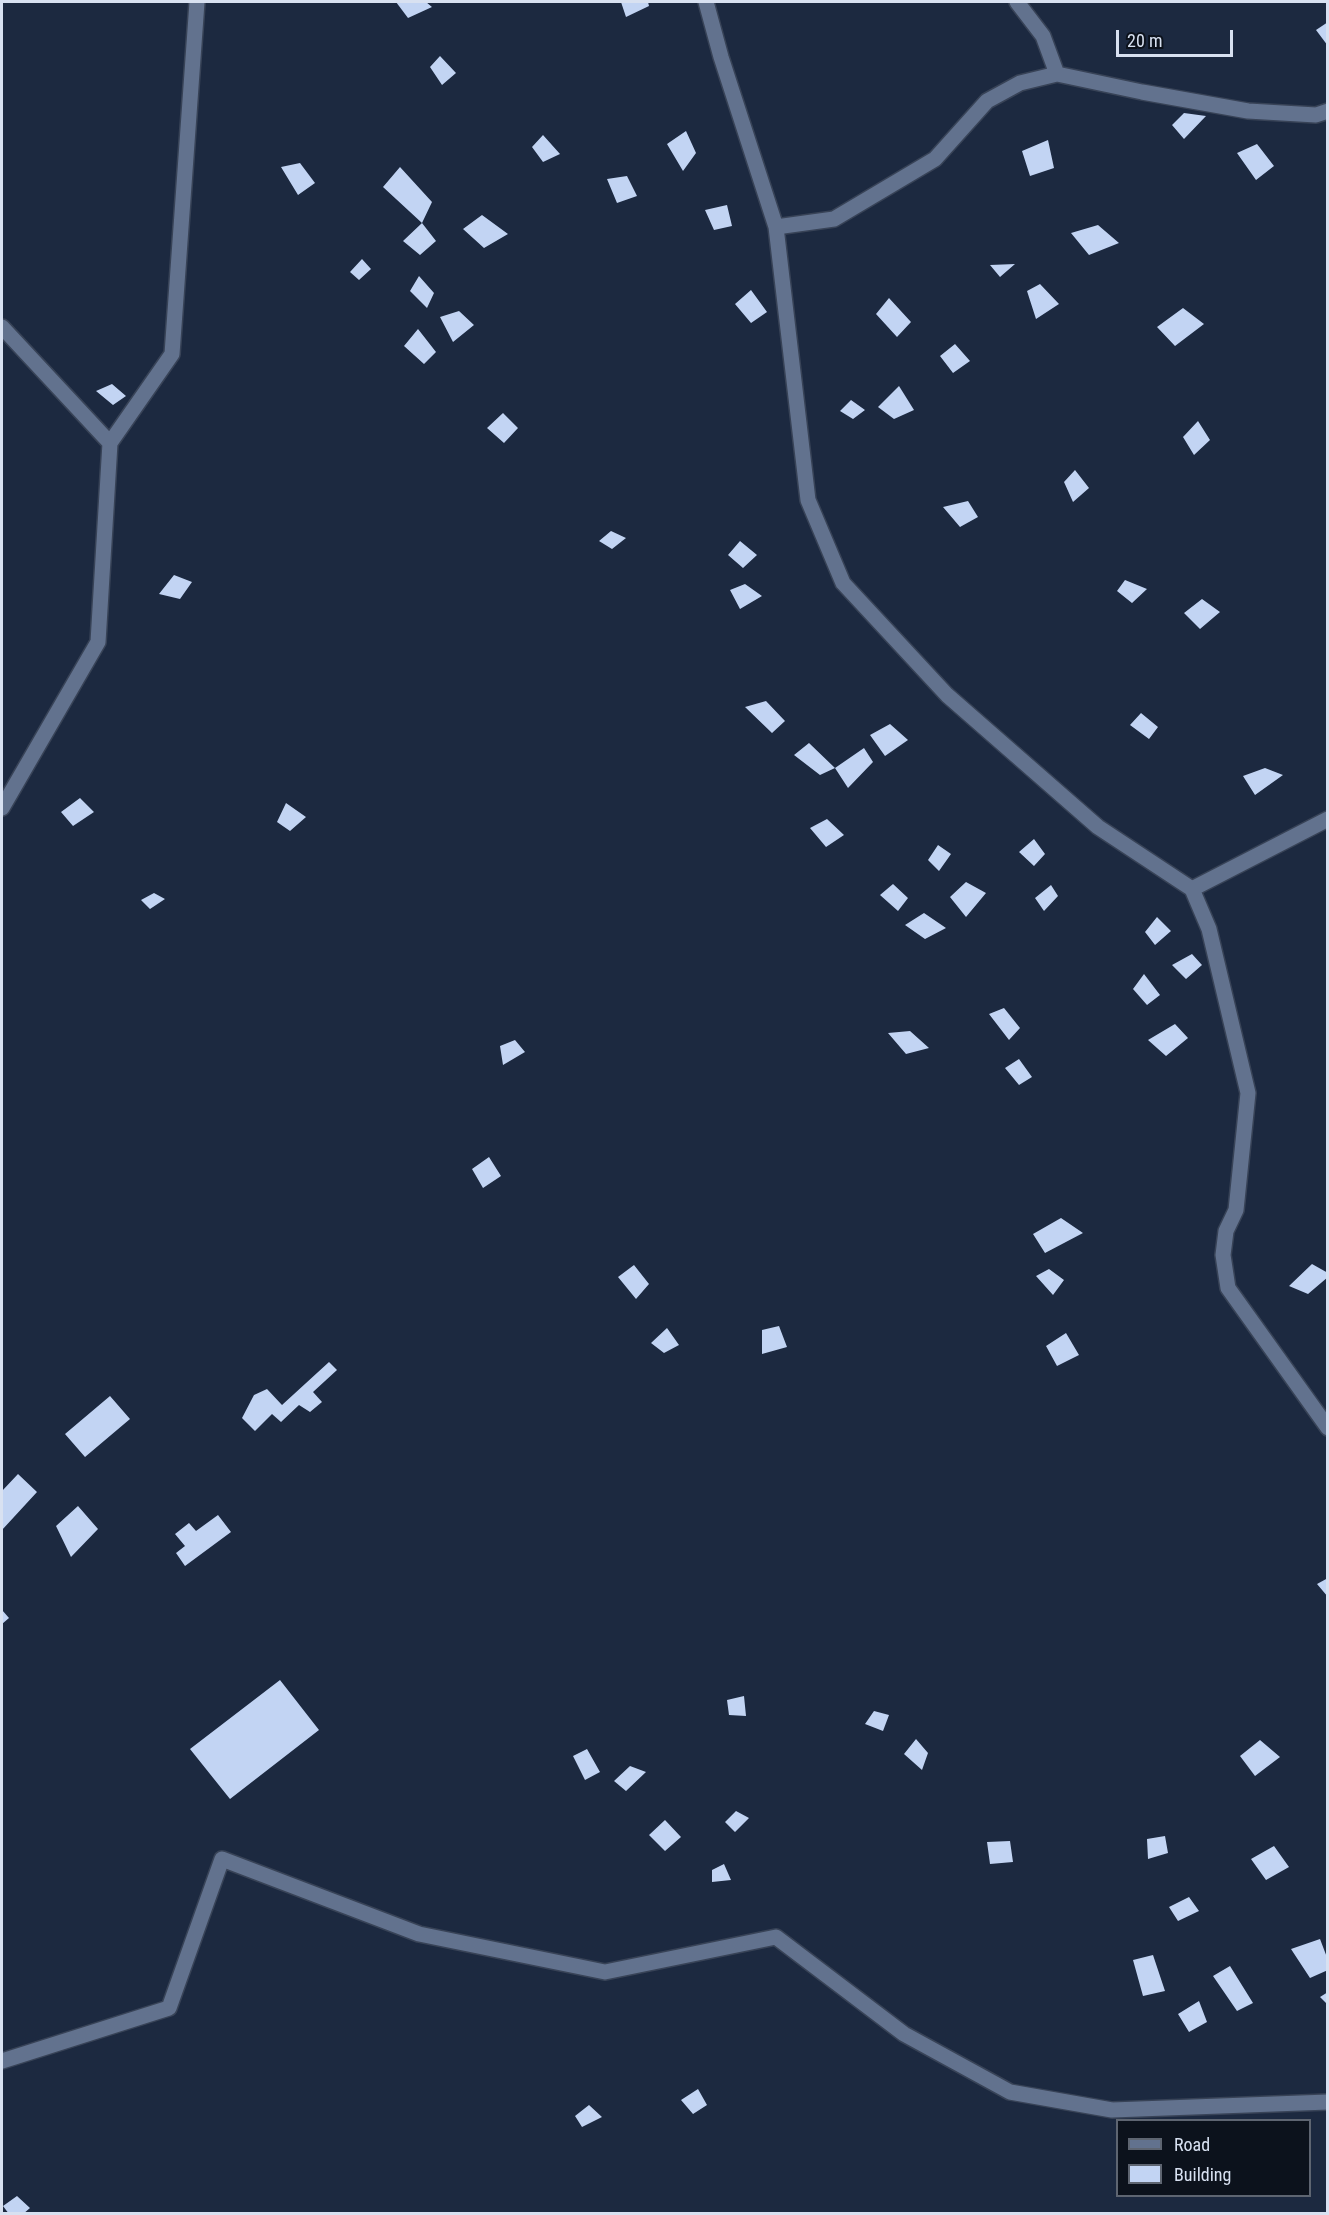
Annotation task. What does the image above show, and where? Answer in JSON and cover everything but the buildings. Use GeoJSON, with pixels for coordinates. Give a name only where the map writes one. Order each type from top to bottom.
{"type":"FeatureCollection","features":[{"type":"Feature","properties":{"kind":"street"},"geometry":{"type":"LineString","coordinates":[[2,808],[98,642],[110,443],[172,354],[197,2]]}},
{"type":"Feature","properties":{"kind":"street"},"geometry":{"type":"LineString","coordinates":[[706,2],[776,227],[808,500],[843,584],[947,694],[1098,827],[1192,889],[1209,929],[1248,1093],[1236,1210],[1226,1231],[1223,1255],[1228,1288],[1328,1428]]}},
{"type":"Feature","properties":{"kind":"street"},"geometry":{"type":"LineString","coordinates":[[1017,2],[1043,36],[1057,74]]}},
{"type":"Feature","properties":{"kind":"street"},"geometry":{"type":"LineString","coordinates":[[776,227],[834,219],[935,159],[987,101],[1020,82],[1057,74],[1248,111],[1316,115],[1328,111]]}},
{"type":"Feature","properties":{"kind":"street"},"geometry":{"type":"LineString","coordinates":[[2,327],[110,443]]}},
{"type":"Feature","properties":{"kind":"street"},"geometry":{"type":"LineString","coordinates":[[1192,889],[1328,819]]}},
{"type":"Feature","properties":{"kind":"street"},"geometry":{"type":"LineString","coordinates":[[2,2061],[169,2008],[222,1859],[419,1934],[605,1972],[776,1937],[904,2034],[1010,2092],[1112,2110],[1328,2102]]}}]}
